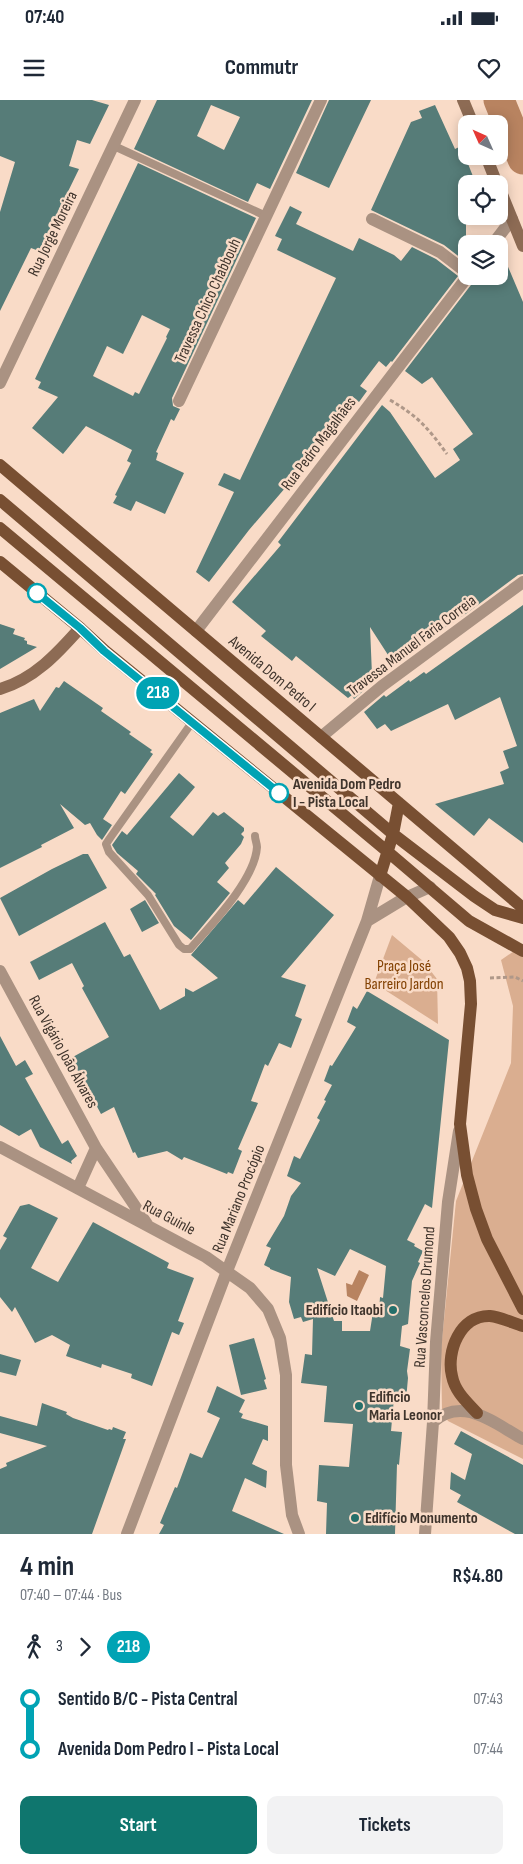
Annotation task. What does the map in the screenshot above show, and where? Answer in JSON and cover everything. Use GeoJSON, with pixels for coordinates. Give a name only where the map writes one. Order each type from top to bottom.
{"type":"FeatureCollection","features":[{"type":"Feature","properties":{"kind":"main road"},"geometry":{"type":"LineString","coordinates":[[463,100],[469,115]]}},
{"type":"Feature","properties":{"kind":"main road"},"geometry":{"type":"LineString","coordinates":[[508,209],[523,246]]}},
{"type":"Feature","properties":{"kind":"main road","name":"Avenida Dom Pedro I"},"geometry":{"type":"LineString","coordinates":[[0,465],[523,908]]}},
{"type":"Feature","properties":{"kind":"main road"},"geometry":{"type":"LineString","coordinates":[[0,500],[393,834],[495,910],[523,918]]}},
{"type":"Feature","properties":{"kind":"main road"},"geometry":{"type":"LineString","coordinates":[[0,528],[469,921],[523,950]]}},
{"type":"Feature","properties":{"kind":"main road"},"geometry":{"type":"LineString","coordinates":[[0,562],[80,628],[104,651],[193,721],[407,897],[454,944],[463,960],[470,981],[471,1004],[460,1124],[467,1175],[476,1209],[496,1259],[523,1309]]}},
{"type":"Feature","properties":{"kind":"main road"},"geometry":{"type":"LineString","coordinates":[[0,688],[17,684],[36,672],[80,628]]}},
{"type":"Feature","properties":{"kind":"main road"},"geometry":{"type":"LineString","coordinates":[[380,876],[393,834],[399,802]]}},
{"type":"Feature","properties":{"kind":"main road"},"geometry":{"type":"LineString","coordinates":[[478,1413],[460,1395],[452,1377],[450,1361],[456,1340],[462,1330],[475,1319],[490,1316],[523,1326]]}},
{"type":"Feature","properties":{"kind":"street","name":"Rua Jorge Moreira"},"geometry":{"type":"LineString","coordinates":[[0,383],[135,100]]}},
{"type":"Feature","properties":{"kind":"street","name":"Travessa Chico Chabbouh"},"geometry":{"type":"LineString","coordinates":[[179,401],[321,100]]}},
{"type":"Feature","properties":{"kind":"street"},"geometry":{"type":"LineString","coordinates":[[372,218],[440,252],[458,266]]}},
{"type":"Feature","properties":{"kind":"street"},"geometry":{"type":"LineString","coordinates":[[500,235],[512,219]]}},
{"type":"Feature","properties":{"kind":"street","name":"Rua Pedro Magalhães"},"geometry":{"type":"LineString","coordinates":[[196,631],[461,285]]}},
{"type":"Feature","properties":{"kind":"street","name":"Travessa Manuel Faria Correia"},"geometry":{"type":"LineString","coordinates":[[321,737],[382,686],[523,582]]}},
{"type":"Feature","properties":{"kind":"street","name":"Rua Mariano Procópio"},"geometry":{"type":"LineString","coordinates":[[126,1534],[367,921],[380,876]]}},
{"type":"Feature","properties":{"kind":"street"},"geometry":{"type":"LineString","coordinates":[[367,921],[407,897],[430,888]]}},
{"type":"Feature","properties":{"kind":"street","name":"Rua Vigário João Álvares"},"geometry":{"type":"LineString","coordinates":[[0,971],[96,1148],[147,1225]]}},
{"type":"Feature","properties":{"kind":"street","name":"Rua Vasconcelos Drumond"},"geometry":{"type":"LineString","coordinates":[[425,1534],[433,1422],[436,1342],[447,1211],[460,1124]]}},
{"type":"Feature","properties":{"kind":"street","name":"Rua Guinle"},"geometry":{"type":"LineString","coordinates":[[0,1147],[206,1257],[250,1288],[268,1309],[280,1338],[286,1375],[286,1465],[292,1516],[299,1534]]}},
{"type":"Feature","properties":{"kind":"street"},"geometry":{"type":"LineString","coordinates":[[78,1188],[96,1148]]}},
{"type":"Feature","properties":{"kind":"street"},"geometry":{"type":"LineString","coordinates":[[433,1422],[441,1414],[452,1411],[478,1413],[523,1439]]}},
{"type":"Feature","properties":{"kind":"lane"},"geometry":{"type":"LineString","coordinates":[[114,146],[266,216]]}},
{"type":"Feature","properties":{"kind":"lane"},"geometry":{"type":"LineString","coordinates":[[193,721],[106,844],[109,852],[148,895],[179,945],[184,949],[190,950],[240,888],[251,868],[257,846],[255,836]]}},
{"type":"Feature","properties":{"kind":"path"},"geometry":{"type":"LineString","coordinates":[[378,394],[411,413],[426,426],[447,454]]}},
{"type":"Feature","properties":{"kind":"path"},"geometry":{"type":"LineString","coordinates":[[490,978],[516,977],[523,981]]}},
{"type":"Feature","properties":{"kind":"green space","name":"Praça José Barreiro Jardon"},"geometry":{"type":"Polygon","coordinates":[[[392,935],[423,961],[437,979],[438,1024],[374,983],[392,935]]]}},
{"type":"Feature","properties":{"kind":"green space"},"geometry":{"type":"Polygon","coordinates":[[[523,945],[523,1459],[448,1421],[442,1412],[441,1350],[456,1201],[511,1063],[513,1006],[501,960],[523,945]]]}},
{"type":"Feature","properties":{"kind":"shaded area"},"geometry":{"type":"Polygon","coordinates":[[[359,1270],[369,1275],[357,1301],[347,1296],[346,1283],[352,1285],[359,1270]]]}},
{"type":"Feature","properties":{"kind":"building"},"geometry":{"type":"Polygon","coordinates":[[[0,100],[92,100],[109,105],[90,144],[77,140],[69,166],[79,169],[39,251],[31,248],[0,311],[0,212],[15,162],[0,156],[0,100]]]}},
{"type":"Feature","properties":{"kind":"building"},"geometry":{"type":"Polygon","coordinates":[[[157,100],[312,100],[270,189],[257,183],[248,202],[134,149],[157,100]],[[211,105],[197,136],[224,150],[240,117],[211,105]]]}},
{"type":"Feature","properties":{"kind":"building"},"geometry":{"type":"Polygon","coordinates":[[[329,100],[371,100],[329,188],[296,173],[329,100]]]}},
{"type":"Feature","properties":{"kind":"building"},"geometry":{"type":"Polygon","coordinates":[[[435,105],[455,149],[458,148],[458,165],[468,165],[472,175],[458,175],[458,225],[466,225],[466,235],[458,235],[458,256],[444,245],[371,210],[411,122],[422,118],[419,111],[435,105]]]}},
{"type":"Feature","properties":{"kind":"building"},"geometry":{"type":"Polygon","coordinates":[[[138,163],[256,218],[172,398],[173,406],[180,409],[174,421],[171,419],[156,452],[158,453],[156,460],[184,473],[165,514],[136,501],[131,511],[113,503],[131,463],[127,461],[132,450],[86,426],[63,454],[32,428],[58,397],[38,388],[41,382],[35,379],[138,163]],[[142,315],[123,354],[107,346],[93,376],[133,396],[135,392],[139,394],[170,329],[142,315]]]}},
{"type":"Feature","properties":{"kind":"building"},"geometry":{"type":"Polygon","coordinates":[[[290,206],[302,212],[296,224],[353,251],[359,238],[394,255],[401,261],[412,247],[436,259],[458,276],[392,362],[386,367],[379,361],[360,386],[367,391],[359,402],[352,396],[294,470],[298,473],[249,530],[209,582],[196,572],[234,492],[218,485],[224,473],[240,480],[336,278],[277,250],[282,239],[275,236],[290,206]]]}},
{"type":"Feature","properties":{"kind":"building"},"geometry":{"type":"Polygon","coordinates":[[[508,267],[523,302],[523,574],[518,575],[467,613],[416,647],[407,646],[390,658],[370,627],[372,675],[370,685],[354,699],[352,695],[348,698],[296,656],[292,661],[261,636],[266,631],[232,602],[281,545],[278,542],[382,405],[390,412],[435,478],[460,460],[453,449],[473,434],[432,377],[422,384],[405,371],[471,285],[508,285],[508,267]]]}},
{"type":"Feature","properties":{"kind":"building"},"geometry":{"type":"Polygon","coordinates":[[[523,605],[523,843],[489,818],[474,836],[435,804],[504,784],[500,772],[509,768],[503,751],[517,746],[500,697],[455,720],[448,704],[391,731],[385,724],[377,729],[364,712],[384,695],[386,697],[409,680],[410,682],[424,672],[426,674],[523,605]]]}},
{"type":"Feature","properties":{"kind":"building"},"geometry":{"type":"Polygon","coordinates":[[[0,624],[15,629],[13,634],[25,638],[24,640],[27,641],[27,644],[37,647],[0,669],[0,624]]]}},
{"type":"Feature","properties":{"kind":"building"},"geometry":{"type":"Polygon","coordinates":[[[64,681],[103,708],[101,711],[131,732],[129,734],[152,750],[150,752],[153,754],[125,794],[121,791],[103,819],[112,825],[102,840],[90,823],[85,825],[60,804],[74,828],[0,868],[0,713],[34,699],[40,711],[56,687],[59,688],[64,681]]]}},
{"type":"Feature","properties":{"kind":"building"},"geometry":{"type":"Polygon","coordinates":[[[179,773],[195,787],[170,817],[193,836],[213,812],[218,816],[224,812],[244,828],[241,834],[244,837],[241,844],[225,863],[229,868],[217,882],[230,893],[191,940],[174,926],[156,894],[136,874],[138,871],[117,853],[112,845],[122,831],[127,835],[179,773]]]}},
{"type":"Feature","properties":{"kind":"building"},"geometry":{"type":"Polygon","coordinates":[[[83,854],[88,854],[107,888],[19,936],[0,898],[83,854]]]}},
{"type":"Feature","properties":{"kind":"building"},"geometry":{"type":"Polygon","coordinates":[[[276,867],[334,915],[281,977],[306,985],[295,1016],[302,1019],[291,1048],[279,1043],[268,1066],[265,1064],[251,1101],[258,1103],[238,1149],[242,1151],[233,1174],[228,1172],[227,1174],[184,1157],[182,1160],[167,1151],[138,1158],[135,1152],[133,1153],[114,1107],[101,1114],[71,1058],[109,1037],[82,988],[84,986],[72,963],[39,980],[30,962],[105,922],[124,957],[130,954],[160,1010],[185,996],[185,988],[193,992],[218,978],[191,955],[238,900],[244,905],[276,867]]]}},
{"type":"Feature","properties":{"kind":"building"},"geometry":{"type":"Polygon","coordinates":[[[145,900],[159,923],[142,932],[130,909],[145,900]]]}},
{"type":"Feature","properties":{"kind":"building"},"geometry":{"type":"Polygon","coordinates":[[[367,991],[449,1040],[432,1208],[425,1204],[407,1240],[423,1251],[412,1281],[408,1324],[402,1326],[400,1346],[410,1349],[406,1400],[394,1398],[391,1431],[402,1432],[399,1465],[397,1464],[395,1534],[326,1534],[327,1503],[317,1501],[319,1465],[349,1467],[353,1424],[324,1422],[327,1386],[301,1383],[305,1354],[312,1355],[313,1319],[303,1322],[301,1317],[294,1319],[289,1302],[291,1277],[264,1265],[271,1248],[266,1246],[284,1216],[291,1196],[301,1183],[287,1176],[294,1156],[300,1159],[320,1120],[317,1118],[332,1085],[324,1081],[330,1065],[332,1066],[356,1027],[347,1022],[353,1006],[357,1009],[367,991]],[[350,1249],[335,1276],[317,1268],[334,1321],[342,1321],[342,1331],[370,1331],[373,1312],[379,1313],[380,1297],[383,1298],[386,1266],[350,1249]]]}},
{"type":"Feature","properties":{"kind":"building"},"geometry":{"type":"Polygon","coordinates":[[[0,1036],[16,1066],[25,1060],[33,1074],[25,1078],[62,1144],[68,1140],[77,1156],[71,1161],[72,1164],[40,1147],[31,1129],[19,1136],[0,1125],[0,1036]]]}},
{"type":"Feature","properties":{"kind":"building"},"geometry":{"type":"Polygon","coordinates":[[[29,1204],[58,1218],[31,1268],[58,1282],[93,1222],[169,1263],[167,1268],[194,1278],[178,1321],[184,1323],[179,1335],[172,1332],[152,1386],[131,1378],[132,1374],[102,1364],[101,1368],[66,1356],[70,1345],[52,1335],[35,1343],[15,1307],[12,1312],[0,1297],[0,1250],[7,1238],[3,1236],[20,1206],[29,1204]]]}},
{"type":"Feature","properties":{"kind":"building"},"geometry":{"type":"Polygon","coordinates":[[[254,1338],[266,1379],[264,1380],[267,1389],[241,1395],[229,1345],[254,1338]]]}},
{"type":"Feature","properties":{"kind":"building"},"geometry":{"type":"Polygon","coordinates":[[[0,1354],[21,1360],[16,1376],[0,1372],[0,1354]]]}},
{"type":"Feature","properties":{"kind":"building"},"geometry":{"type":"Polygon","coordinates":[[[217,1386],[245,1400],[239,1412],[243,1414],[241,1418],[268,1426],[268,1441],[263,1439],[252,1464],[267,1471],[266,1488],[245,1478],[232,1511],[284,1534],[159,1534],[164,1525],[160,1523],[175,1487],[177,1488],[190,1453],[202,1458],[220,1418],[207,1412],[217,1386]]]}},
{"type":"Feature","properties":{"kind":"building"},"geometry":{"type":"Polygon","coordinates":[[[42,1403],[67,1412],[66,1414],[73,1418],[108,1430],[112,1430],[113,1427],[126,1432],[123,1439],[126,1439],[92,1534],[0,1534],[0,1469],[7,1466],[6,1463],[47,1446],[0,1433],[0,1416],[37,1426],[42,1403]]]}},
{"type":"Feature","properties":{"kind":"building"},"geometry":{"type":"Polygon","coordinates":[[[461,1431],[523,1465],[523,1534],[515,1534],[457,1502],[461,1495],[450,1489],[451,1472],[465,1480],[472,1454],[454,1444],[461,1431]]]}},
{"type":"Feature","properties":{"kind":"waterway"},"geometry":{"type":"LineString","coordinates":[[499,100],[523,159]]}},
{"type":"Feature","properties":{"kind":"bus line","name":"218"},"geometry":{"type":"LineString","coordinates":[[37,593],[80,628],[104,651],[193,721],[279,793]]}},
{"type":"Feature","properties":{"kind":"place","name":"Avenida Dom Pedro I - Pista Local"},"geometry":{"type":"Point","coordinates":[279,793]}},
{"type":"Feature","properties":{"kind":"place","name":"Edifício Itaobi"},"geometry":{"type":"Point","coordinates":[393,1310]}},
{"type":"Feature","properties":{"kind":"place","name":"Edificio Maria Leonor"},"geometry":{"type":"Point","coordinates":[359,1406]}},
{"type":"Feature","properties":{"kind":"place","name":"Edifício Monumento"},"geometry":{"type":"Point","coordinates":[355,1518]}}]}
